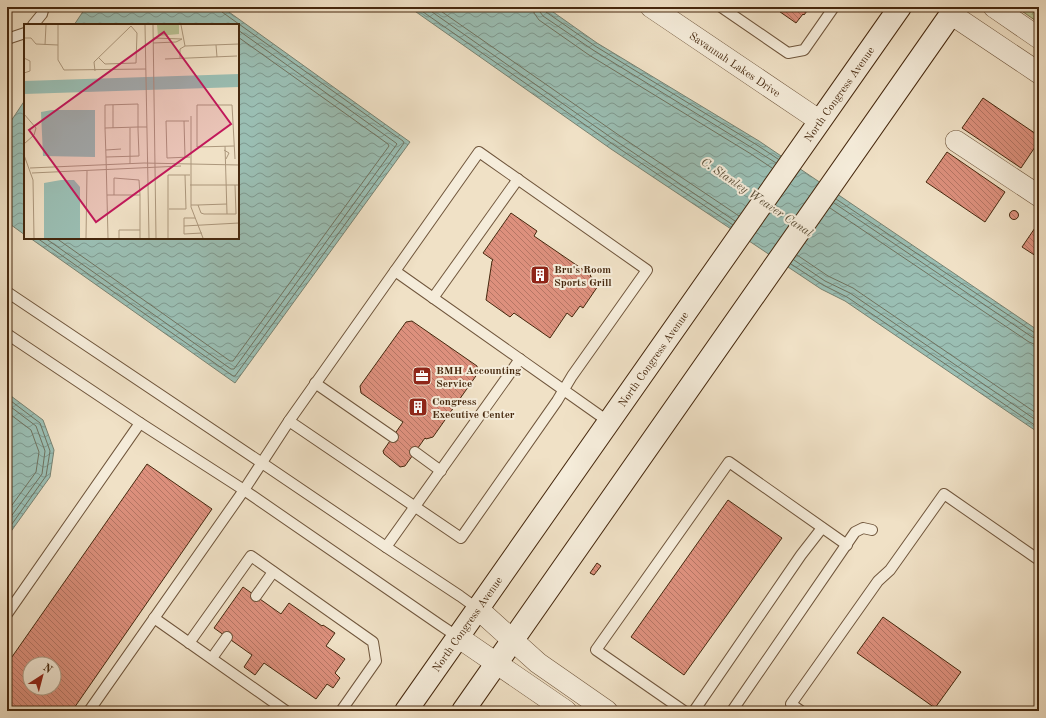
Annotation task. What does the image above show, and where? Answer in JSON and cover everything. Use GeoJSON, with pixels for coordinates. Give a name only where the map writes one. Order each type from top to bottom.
{"type":"FeatureCollection","features":[{"type":"Feature","properties":{"kind":"main road","name":"North Congress Avenue"},"geometry":{"type":"LineString","coordinates":[[406,711],[900,7]]}},
{"type":"Feature","properties":{"kind":"main road"},"geometry":{"type":"LineString","coordinates":[[463,711],[774,269],[953,9]]}},
{"type":"Feature","properties":{"kind":"street","name":"Savannah Lakes Drive"},"geometry":{"type":"LineString","coordinates":[[651,7],[820,122]]}},
{"type":"Feature","properties":{"kind":"street"},"geometry":{"type":"LineString","coordinates":[[994,7],[1039,38]]}},
{"type":"Feature","properties":{"kind":"street"},"geometry":{"type":"LineString","coordinates":[[953,9],[1039,74]]}},
{"type":"Feature","properties":{"kind":"street"},"geometry":{"type":"LineString","coordinates":[[956,141],[1037,190]]}},
{"type":"Feature","properties":{"kind":"street"},"geometry":{"type":"LineString","coordinates":[[478,609],[538,663],[607,711]]}},
{"type":"Feature","properties":{"kind":"street"},"geometry":{"type":"LineString","coordinates":[[458,637],[566,711]]}},
{"type":"Feature","properties":{"kind":"lane"},"geometry":{"type":"LineString","coordinates":[[34,24],[42,14],[44,7]]}},
{"type":"Feature","properties":{"kind":"lane"},"geometry":{"type":"LineString","coordinates":[[721,7],[788,53],[804,50],[834,7]]}},
{"type":"Feature","properties":{"kind":"lane"},"geometry":{"type":"LineString","coordinates":[[7,39],[24,33]]}},
{"type":"Feature","properties":{"kind":"lane"},"geometry":{"type":"LineString","coordinates":[[89,711],[244,490],[289,421],[315,383],[479,152],[647,270],[461,538],[289,421]]}},
{"type":"Feature","properties":{"kind":"lane"},"geometry":{"type":"LineString","coordinates":[[433,298],[518,179]]}},
{"type":"Feature","properties":{"kind":"lane"},"geometry":{"type":"LineString","coordinates":[[394,271],[609,422]]}},
{"type":"Feature","properties":{"kind":"lane"},"geometry":{"type":"LineString","coordinates":[[7,292],[478,609]]}},
{"type":"Feature","properties":{"kind":"lane"},"geometry":{"type":"LineString","coordinates":[[7,334],[140,423],[244,490],[458,637]]}},
{"type":"Feature","properties":{"kind":"lane"},"geometry":{"type":"LineString","coordinates":[[386,547],[520,359]]}},
{"type":"Feature","properties":{"kind":"lane"},"geometry":{"type":"LineString","coordinates":[[315,383],[393,437]]}},
{"type":"Feature","properties":{"kind":"lane"},"geometry":{"type":"LineString","coordinates":[[7,614],[140,423]]}},
{"type":"Feature","properties":{"kind":"lane"},"geometry":{"type":"LineString","coordinates":[[415,452],[441,471]]}},
{"type":"Feature","properties":{"kind":"lane"},"geometry":{"type":"LineString","coordinates":[[684,711],[596,650],[729,462],[847,545]]}},
{"type":"Feature","properties":{"kind":"lane"},"geometry":{"type":"LineString","coordinates":[[800,711],[791,704],[878,581],[890,570],[944,494],[1039,560]]}},
{"type":"Feature","properties":{"kind":"lane"},"geometry":{"type":"LineString","coordinates":[[694,711],[801,555],[822,528]]}},
{"type":"Feature","properties":{"kind":"lane"},"geometry":{"type":"LineString","coordinates":[[732,711],[856,532],[863,528],[872,530]]}},
{"type":"Feature","properties":{"kind":"lane"},"geometry":{"type":"LineString","coordinates":[[189,643],[251,556],[373,642],[376,661],[341,711]]}},
{"type":"Feature","properties":{"kind":"lane"},"geometry":{"type":"LineString","coordinates":[[256,596],[273,572]]}},
{"type":"Feature","properties":{"kind":"lane"},"geometry":{"type":"LineString","coordinates":[[154,618],[286,711]]}},
{"type":"Feature","properties":{"kind":"lane"},"geometry":{"type":"LineString","coordinates":[[212,658],[227,637]]}},
{"type":"Feature","properties":{"kind":"green space"},"geometry":{"type":"Polygon","coordinates":[[[1016,7],[1039,7],[1039,23],[1016,7]]]}},
{"type":"Feature","properties":{"kind":"water"},"geometry":{"type":"Polygon","coordinates":[[[86,7],[222,7],[410,142],[235,383],[31,239],[239,239],[239,24],[75,24],[86,7]]]}},
{"type":"Feature","properties":{"kind":"water","name":"C. Stanley Weaver Canal"},"geometry":{"type":"Polygon","coordinates":[[[409,7],[546,7],[597,43],[759,141],[1039,331],[1039,433],[845,301],[821,289],[611,149],[409,7]]]}},
{"type":"Feature","properties":{"kind":"water"},"geometry":{"type":"Polygon","coordinates":[[[24,102],[24,234],[7,222],[7,127],[24,102]]]}},
{"type":"Feature","properties":{"kind":"water"},"geometry":{"type":"Polygon","coordinates":[[[7,393],[43,420],[54,450],[50,477],[7,537],[7,393]]]}},
{"type":"Feature","properties":{"kind":"building"},"geometry":{"type":"Polygon","coordinates":[[[7,7],[21,7],[22,10],[7,12],[7,7]]]}},
{"type":"Feature","properties":{"kind":"building"},"geometry":{"type":"Polygon","coordinates":[[[773,7],[810,7],[796,23],[773,7]]]}},
{"type":"Feature","properties":{"kind":"building"},"geometry":{"type":"Polygon","coordinates":[[[983,98],[1039,136],[1039,141],[1021,168],[962,128],[983,98]]]}},
{"type":"Feature","properties":{"kind":"building"},"geometry":{"type":"Polygon","coordinates":[[[947,152],[1005,192],[985,222],[926,182],[947,152]]]}},
{"type":"Feature","properties":{"kind":"building"},"geometry":{"type":"Polygon","coordinates":[[[1014,210],[1019,215],[1014,220],[1009,215],[1014,210]]]}},
{"type":"Feature","properties":{"kind":"building","name":"Bru's Room Sports Grill"},"geometry":{"type":"Polygon","coordinates":[[[511,213],[537,231],[534,236],[591,275],[590,276],[600,283],[583,308],[580,306],[572,317],[567,313],[550,338],[514,313],[510,317],[486,300],[493,260],[483,253],[511,213]]]}},
{"type":"Feature","properties":{"kind":"building"},"geometry":{"type":"Polygon","coordinates":[[[1039,222],[1039,258],[1022,247],[1039,222]]]}},
{"type":"Feature","properties":{"kind":"building","name":"Congress Executive Center"},"geometry":{"type":"Polygon","coordinates":[[[412,321],[477,366],[478,373],[433,437],[425,438],[405,466],[400,467],[384,454],[383,451],[403,422],[361,393],[360,386],[406,322],[412,321]]]}},
{"type":"Feature","properties":{"kind":"building"},"geometry":{"type":"Polygon","coordinates":[[[147,464],[212,509],[72,711],[7,711],[7,664],[147,464]]]}},
{"type":"Feature","properties":{"kind":"building"},"geometry":{"type":"Polygon","coordinates":[[[728,500],[782,538],[684,675],[631,637],[728,500]]]}},
{"type":"Feature","properties":{"kind":"building"},"geometry":{"type":"Polygon","coordinates":[[[597,563],[601,566],[594,575],[590,573],[597,563]]]}},
{"type":"Feature","properties":{"kind":"building"},"geometry":{"type":"Polygon","coordinates":[[[243,587],[281,614],[289,603],[322,626],[323,625],[335,633],[326,646],[345,659],[335,673],[340,678],[333,688],[327,684],[316,699],[264,663],[255,675],[244,667],[252,655],[214,628],[243,587]]]}},
{"type":"Feature","properties":{"kind":"building"},"geometry":{"type":"Polygon","coordinates":[[[883,617],[961,672],[935,708],[857,653],[883,617]]]}},
{"type":"Feature","properties":{"kind":"place","name":"Bru's Room Sports Grill"},"geometry":{"type":"Point","coordinates":[540,275]}},
{"type":"Feature","properties":{"kind":"place","name":"BMH Accounting Service"},"geometry":{"type":"Point","coordinates":[422,376]}},
{"type":"Feature","properties":{"kind":"place","name":"Congress Executive Center"},"geometry":{"type":"Point","coordinates":[418,407]}}]}
